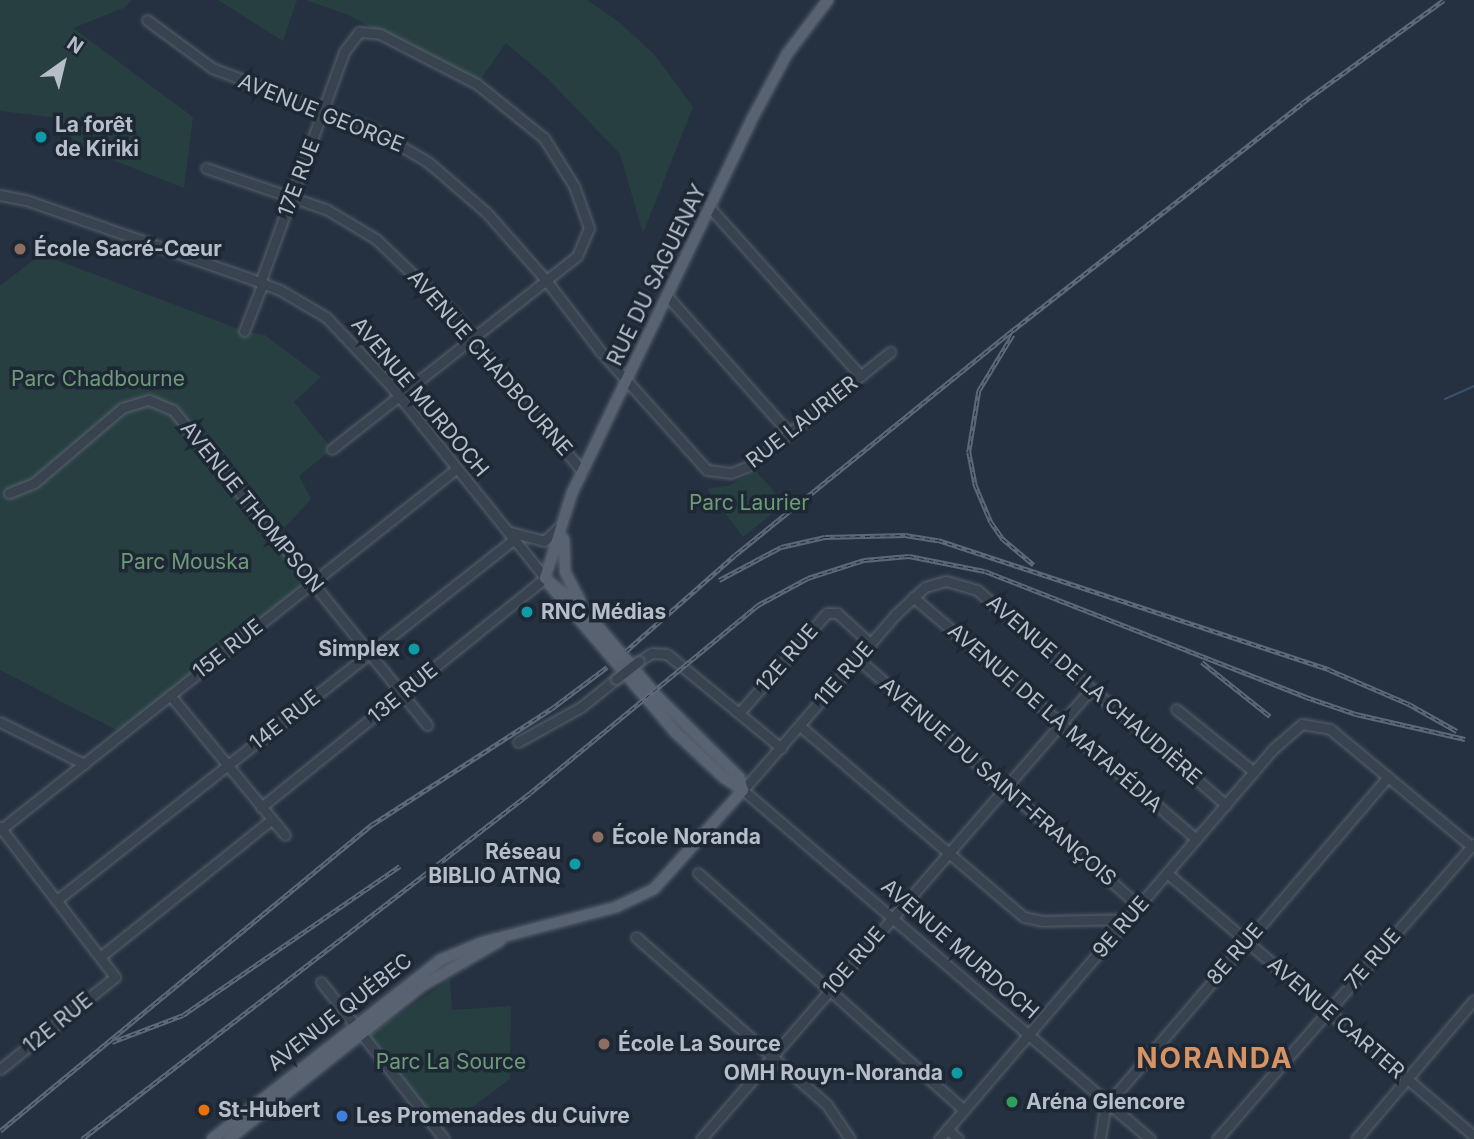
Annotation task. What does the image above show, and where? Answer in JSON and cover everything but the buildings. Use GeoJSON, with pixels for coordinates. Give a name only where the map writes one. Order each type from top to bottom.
{"type":"FeatureCollection","features":[{"type":"Feature","properties":{"kind":"main road","name":"RUE DU SAGUENAY"},"geometry":{"type":"LineString","coordinates":[[545,578],[583,472],[711,209],[788,54],[828,0]]}},
{"type":"Feature","properties":{"kind":"main road"},"geometry":{"type":"LineString","coordinates":[[568,510],[565,572],[593,620]]}},
{"type":"Feature","properties":{"kind":"main road","name":"AVENUE MURDOCH"},"geometry":{"type":"LineString","coordinates":[[545,578],[593,620],[665,705],[738,777],[743,790]]}},
{"type":"Feature","properties":{"kind":"main road","name":"AVENUE MURDOCH"},"geometry":{"type":"LineString","coordinates":[[545,578],[675,732],[724,778],[743,790]]}},
{"type":"Feature","properties":{"kind":"main road","name":"AVENUE QUÉBEC"},"geometry":{"type":"LineString","coordinates":[[212,1139],[358,1029],[431,980],[504,938],[616,907],[654,889],[743,790]]}},
{"type":"Feature","properties":{"kind":"main road","name":"AVENUE QUÉBEC"},"geometry":{"type":"LineString","coordinates":[[229,1139],[358,1029]]}},
{"type":"Feature","properties":{"kind":"street","name":"AVENUE GEORGE"},"geometry":{"type":"LineString","coordinates":[[147,20],[212,68],[387,136],[428,162],[486,212],[545,279],[627,383],[707,470]]}},
{"type":"Feature","properties":{"kind":"street","name":"17E RUE"},"geometry":{"type":"LineString","coordinates":[[244,331],[344,52],[355,35],[364,31],[380,34],[460,74],[544,138],[566,168],[589,228],[577,256],[545,279]]}},
{"type":"Feature","properties":{"kind":"street","name":"AVENUE CHADBOURNE"},"geometry":{"type":"LineString","coordinates":[[206,168],[326,209],[376,239],[419,277],[583,472]]}},
{"type":"Feature","properties":{"kind":"street","name":"AVENUE MURDOCH"},"geometry":{"type":"LineString","coordinates":[[0,195],[46,206],[262,283],[326,317],[398,396],[545,578]]}},
{"type":"Feature","properties":{"kind":"street"},"geometry":{"type":"LineString","coordinates":[[711,209],[862,376]]}},
{"type":"Feature","properties":{"kind":"street"},"geometry":{"type":"LineString","coordinates":[[332,449],[545,279]]}},
{"type":"Feature","properties":{"kind":"street"},"geometry":{"type":"LineString","coordinates":[[668,298],[790,434]]}},
{"type":"Feature","properties":{"kind":"street","name":"RUE LAURIER"},"geometry":{"type":"LineString","coordinates":[[707,470],[738,471],[790,434],[890,352]]}},
{"type":"Feature","properties":{"kind":"street","name":"AVENUE THOMPSON"},"geometry":{"type":"LineString","coordinates":[[9,493],[34,483],[122,408],[149,400],[173,410],[427,725]]}},
{"type":"Feature","properties":{"kind":"street","name":"15E RUE"},"geometry":{"type":"LineString","coordinates":[[1,829],[456,469]]}},
{"type":"Feature","properties":{"kind":"street"},"geometry":{"type":"LineString","coordinates":[[506,530],[544,541],[559,528],[568,510]]}},
{"type":"Feature","properties":{"kind":"street","name":"14E RUE"},"geometry":{"type":"LineString","coordinates":[[57,900],[513,540]]}},
{"type":"Feature","properties":{"kind":"street","name":"13E RUE"},"geometry":{"type":"LineString","coordinates":[[261,807],[545,578]]}},
{"type":"Feature","properties":{"kind":"street","name":"11E RUE"},"geometry":{"type":"LineString","coordinates":[[743,790],[913,597],[931,584],[958,581]]}},
{"type":"Feature","properties":{"kind":"street","name":"AVENUE DE LA CHAUDIÈRE"},"geometry":{"type":"LineString","coordinates":[[958,581],[977,590],[1226,804]]}},
{"type":"Feature","properties":{"kind":"street","name":"AVENUE DE LA MATAPÉDIA"},"geometry":{"type":"LineString","coordinates":[[913,597],[1196,839]]}},
{"type":"Feature","properties":{"kind":"street","name":"12E RUE"},"geometry":{"type":"LineString","coordinates":[[739,713],[827,613],[837,613],[871,644]]}},
{"type":"Feature","properties":{"kind":"street"},"geometry":{"type":"LineString","coordinates":[[518,742],[581,707],[652,653],[667,654],[781,748]]}},
{"type":"Feature","properties":{"kind":"street","name":"AVENUE DU SAINT-FRANÇOIS"},"geometry":{"type":"LineString","coordinates":[[858,659],[1139,906]]}},
{"type":"Feature","properties":{"kind":"street","name":"10E RUE"},"geometry":{"type":"LineString","coordinates":[[701,1139],[1091,689]]}},
{"type":"Feature","properties":{"kind":"street"},"geometry":{"type":"LineString","coordinates":[[170,695],[285,835]]}},
{"type":"Feature","properties":{"kind":"street"},"geometry":{"type":"LineString","coordinates":[[1176,709],[1254,772]]}},
{"type":"Feature","properties":{"kind":"street"},"geometry":{"type":"LineString","coordinates":[[0,722],[84,764]]}},
{"type":"Feature","properties":{"kind":"street","name":"9E RUE"},"geometry":{"type":"LineString","coordinates":[[939,1139],[1288,733],[1309,723],[1330,729],[1388,777]]}},
{"type":"Feature","properties":{"kind":"street"},"geometry":{"type":"LineString","coordinates":[[800,726],[1024,917],[1043,921],[1128,919]]}},
{"type":"Feature","properties":{"kind":"street"},"geometry":{"type":"LineString","coordinates":[[1388,777],[1472,844]]}},
{"type":"Feature","properties":{"kind":"street","name":"8E RUE"},"geometry":{"type":"LineString","coordinates":[[1100,1139],[1108,1103],[1388,777]]}},
{"type":"Feature","properties":{"kind":"street","name":"AVENUE MURDOCH"},"geometry":{"type":"LineString","coordinates":[[743,790],[1150,1139]]}},
{"type":"Feature","properties":{"kind":"street"},"geometry":{"type":"LineString","coordinates":[[1,829],[100,957],[271,820]]}},
{"type":"Feature","properties":{"kind":"street","name":"7E RUE"},"geometry":{"type":"LineString","coordinates":[[1217,1139],[1472,844]]}},
{"type":"Feature","properties":{"kind":"street"},"geometry":{"type":"LineString","coordinates":[[698,873],[964,1110]]}},
{"type":"Feature","properties":{"kind":"street","name":"AVENUE CARTER"},"geometry":{"type":"LineString","coordinates":[[1167,873],[1474,1136]]}},
{"type":"Feature","properties":{"kind":"street"},"geometry":{"type":"LineString","coordinates":[[636,937],[837,1115],[850,1139]]}},
{"type":"Feature","properties":{"kind":"street","name":"12E RUE"},"geometry":{"type":"LineString","coordinates":[[0,1069],[115,977],[100,957]]}},
{"type":"Feature","properties":{"kind":"street"},"geometry":{"type":"LineString","coordinates":[[321,982],[444,1139]]}},
{"type":"Feature","properties":{"kind":"street"},"geometry":{"type":"LineString","coordinates":[[1356,1139],[1474,1000]]}},
{"type":"Feature","properties":{"kind":"street"},"geometry":{"type":"LineString","coordinates":[[947,1129],[958,1139]]}},
{"type":"Feature","properties":{"kind":"green space"},"geometry":{"type":"Polygon","coordinates":[[[0,0],[131,0],[126,7],[73,28],[193,117],[184,188],[77,146],[58,118],[0,111],[0,0]]]}},
{"type":"Feature","properties":{"kind":"green space"},"geometry":{"type":"Polygon","coordinates":[[[218,0],[297,0],[283,41],[218,0]]]}},
{"type":"Feature","properties":{"kind":"green space"},"geometry":{"type":"Polygon","coordinates":[[[306,0],[587,0],[619,22],[654,54],[693,107],[643,233],[620,154],[547,78],[506,43],[477,84],[348,15],[306,0]]]}},
{"type":"Feature","properties":{"kind":"green space"},"geometry":{"type":"Polygon","coordinates":[[[41,254],[244,331],[265,335],[321,377],[294,402],[332,449],[299,476],[311,499],[276,537],[314,582],[122,733],[0,670],[0,286],[41,254]]]}},
{"type":"Feature","properties":{"kind":"green space","name":"Parc Laurier"},"geometry":{"type":"Polygon","coordinates":[[[756,471],[785,504],[743,537],[707,489],[730,485],[756,471]]]}},
{"type":"Feature","properties":{"kind":"green space","name":"Parc La Source"},"geometry":{"type":"Polygon","coordinates":[[[450,979],[452,1010],[511,1006],[510,1079],[439,1132],[369,1035],[450,979]]]}},
{"type":"Feature","properties":{"kind":"waterway"},"geometry":{"type":"LineString","coordinates":[[1445,399],[1474,386]]}},
{"type":"Feature","properties":{"kind":"railway"},"geometry":{"type":"LineString","coordinates":[[626,651],[735,555],[1013,330],[1302,103],[1444,0]]}},
{"type":"Feature","properties":{"kind":"railway"},"geometry":{"type":"LineString","coordinates":[[1013,335],[979,391],[969,452],[975,484],[991,522],[1003,539],[1034,565]]}},
{"type":"Feature","properties":{"kind":"railway"},"geometry":{"type":"LineString","coordinates":[[719,580],[781,547],[825,537],[905,535],[938,540],[1330,670],[1409,704],[1457,731]]}},
{"type":"Feature","properties":{"kind":"railway"},"geometry":{"type":"LineString","coordinates":[[82,1139],[530,793],[758,605],[808,578],[864,560],[909,556],[985,571],[1306,697],[1356,714],[1465,739]]}},
{"type":"Feature","properties":{"kind":"railway"},"geometry":{"type":"LineString","coordinates":[[1202,662],[1270,716]]}},
{"type":"Feature","properties":{"kind":"railway"},"geometry":{"type":"LineString","coordinates":[[0,1131],[373,824],[551,709],[607,667]]}},
{"type":"Feature","properties":{"kind":"railway"},"geometry":{"type":"LineString","coordinates":[[112,1042],[183,1015],[400,866]]}},
{"type":"Feature","properties":{"kind":"place","name":"La forêt de Kiriki"},"geometry":{"type":"Point","coordinates":[41,137]}},
{"type":"Feature","properties":{"kind":"place","name":"École Sacré-Cœur"},"geometry":{"type":"Point","coordinates":[20,249]}},
{"type":"Feature","properties":{"kind":"place","name":"RNC Médias"},"geometry":{"type":"Point","coordinates":[527,612]}},
{"type":"Feature","properties":{"kind":"place","name":"Simplex"},"geometry":{"type":"Point","coordinates":[414,649]}},
{"type":"Feature","properties":{"kind":"place","name":"École Noranda"},"geometry":{"type":"Point","coordinates":[598,837]}},
{"type":"Feature","properties":{"kind":"place","name":"Réseau BIBLIO ATNQ"},"geometry":{"type":"Point","coordinates":[575,864]}},
{"type":"Feature","properties":{"kind":"place","name":"École La Source"},"geometry":{"type":"Point","coordinates":[604,1044]}},
{"type":"Feature","properties":{"kind":"place","name":"OMH Rouyn-Noranda"},"geometry":{"type":"Point","coordinates":[957,1073]}},
{"type":"Feature","properties":{"kind":"place","name":"Aréna Glencore"},"geometry":{"type":"Point","coordinates":[1012,1102]}},
{"type":"Feature","properties":{"kind":"place","name":"St-Hubert"},"geometry":{"type":"Point","coordinates":[204,1110]}},
{"type":"Feature","properties":{"kind":"place","name":"Les Promenades du Cuivre"},"geometry":{"type":"Point","coordinates":[342,1116]}},
{"type":"Feature","properties":{"kind":"district","name":"NORANDA"},"geometry":{"type":"Point","coordinates":[1215,1058]}},
{"type":"Feature","properties":{"kind":"park label","name":"Parc Chadbourne"},"geometry":{"type":"Point","coordinates":[98,379]}},
{"type":"Feature","properties":{"kind":"park label","name":"Parc Mouska"},"geometry":{"type":"Point","coordinates":[185,562]}}]}
